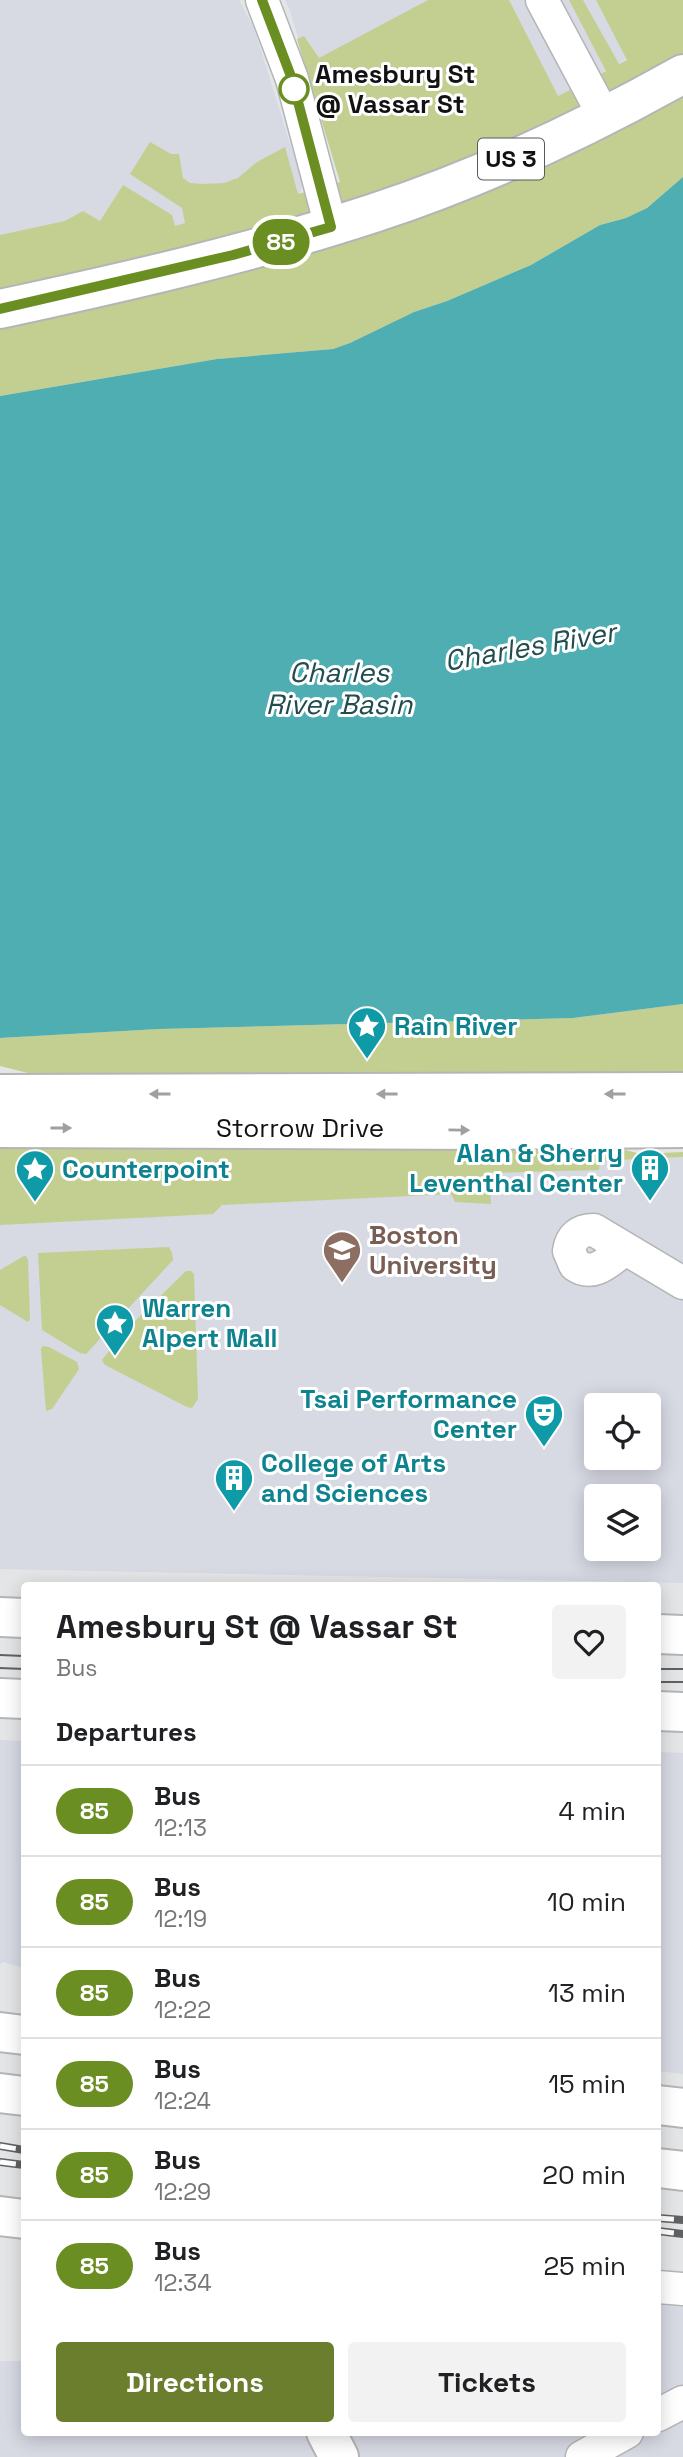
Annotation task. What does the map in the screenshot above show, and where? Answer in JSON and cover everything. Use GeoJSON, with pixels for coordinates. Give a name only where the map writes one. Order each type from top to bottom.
{"type":"FeatureCollection","features":[{"type":"Feature","properties":{"kind":"main road","name":"US 3"},"geometry":{"type":"LineString","coordinates":[[0,309],[233,255],[395,206],[485,171],[604,116],[683,74]]}},
{"type":"Feature","properties":{"kind":"main road","name":"Storrow Drive"},"geometry":{"type":"LineString","coordinates":[[0,1094],[683,1092]]}},
{"type":"Feature","properties":{"kind":"main road","name":"Storrow Drive"},"geometry":{"type":"LineString","coordinates":[[0,1128],[683,1128]]}},
{"type":"Feature","properties":{"kind":"main road"},"geometry":{"type":"LineString","coordinates":[[0,1617],[21,1618]]}},
{"type":"Feature","properties":{"kind":"main road"},"geometry":{"type":"LineString","coordinates":[[661,1634],[683,1635]]}},
{"type":"Feature","properties":{"kind":"main road"},"geometry":{"type":"LineString","coordinates":[[0,1698],[21,1699]]}},
{"type":"Feature","properties":{"kind":"main road"},"geometry":{"type":"LineString","coordinates":[[661,1712],[683,1712]]}},
{"type":"Feature","properties":{"kind":"main road"},"geometry":{"type":"LineString","coordinates":[[0,2032],[21,2035]]}},
{"type":"Feature","properties":{"kind":"main road"},"geometry":{"type":"LineString","coordinates":[[0,2093],[21,2096]]}},
{"type":"Feature","properties":{"kind":"main road"},"geometry":{"type":"LineString","coordinates":[[661,2105],[683,2108]]}},
{"type":"Feature","properties":{"kind":"main road"},"geometry":{"type":"LineString","coordinates":[[661,2168],[683,2171]]}},
{"type":"Feature","properties":{"kind":"main road"},"geometry":{"type":"LineString","coordinates":[[0,2216],[21,2220]]}},
{"type":"Feature","properties":{"kind":"main road"},"geometry":{"type":"LineString","coordinates":[[328,2436],[339,2457]]}},
{"type":"Feature","properties":{"kind":"street"},"geometry":{"type":"LineString","coordinates":[[262,0],[292,79],[331,227]]}},
{"type":"Feature","properties":{"kind":"street"},"geometry":{"type":"LineString","coordinates":[[542,0],[604,116]]}},
{"type":"Feature","properties":{"kind":"street"},"geometry":{"type":"LineString","coordinates":[[625,1250],[683,1283]]}},
{"type":"Feature","properties":{"kind":"street"},"geometry":{"type":"LineString","coordinates":[[661,2287],[683,2289]]}},
{"type":"Feature","properties":{"kind":"street"},"geometry":{"type":"LineString","coordinates":[[661,2413],[683,2402]]}},
{"type":"Feature","properties":{"kind":"street"},"geometry":{"type":"LineString","coordinates":[[582,2457],[620,2436]]}},
{"type":"Feature","properties":{"kind":"shaded area"},"geometry":{"type":"Polygon","coordinates":[[[0,0],[239,0],[254,28],[303,185],[298,199],[290,203],[0,262],[0,0]]]}},
{"type":"Feature","properties":{"kind":"shaded area"},"geometry":{"type":"Polygon","coordinates":[[[285,0],[683,0],[683,29],[556,97],[338,167],[285,0]]]}},
{"type":"Feature","properties":{"kind":"shaded area","name":"Boston University"},"geometry":{"type":"Polygon","coordinates":[[[683,1157],[683,1583],[0,1569],[0,1163],[630,1160],[683,1157]]]}},
{"type":"Feature","properties":{"kind":"shaded area"},"geometry":{"type":"Polygon","coordinates":[[[0,1740],[21,1741],[21,1967],[3,1962],[0,1964],[0,1740]]]}},
{"type":"Feature","properties":{"kind":"shaded area"},"geometry":{"type":"Polygon","coordinates":[[[661,1752],[683,1753],[683,2074],[661,2071],[661,1752]]]}},
{"type":"Feature","properties":{"kind":"shaded area"},"geometry":{"type":"Polygon","coordinates":[[[661,2305],[683,2307],[683,2457],[0,2457],[0,2361],[21,2361],[21,2436],[661,2436],[661,2305]]]}},
{"type":"Feature","properties":{"kind":"green space"},"geometry":{"type":"Polygon","coordinates":[[[428,0],[509,0],[558,96],[606,71],[569,0],[583,0],[619,64],[627,60],[596,0],[683,0],[683,177],[647,208],[626,218],[600,225],[531,265],[414,312],[333,349],[217,359],[0,396],[0,235],[65,221],[83,211],[100,221],[123,185],[172,215],[175,226],[185,223],[182,208],[130,174],[150,142],[171,154],[179,154],[183,178],[190,183],[224,183],[238,178],[257,162],[285,147],[298,194],[340,182],[297,39],[304,36],[319,58],[428,0]]]}},
{"type":"Feature","properties":{"kind":"green space"},"geometry":{"type":"Polygon","coordinates":[[[683,1004],[683,1075],[44,1077],[0,1066],[0,1038],[159,1029],[573,1018],[683,1004]]]}},
{"type":"Feature","properties":{"kind":"green space"},"geometry":{"type":"Polygon","coordinates":[[[0,1140],[609,1146],[641,1154],[683,1152],[683,1157],[600,1161],[599,1170],[489,1173],[491,1204],[455,1202],[451,1194],[222,1205],[213,1214],[0,1225],[0,1140]]]}},
{"type":"Feature","properties":{"kind":"green space"},"geometry":{"type":"Polygon","coordinates":[[[169,1247],[173,1260],[86,1354],[42,1330],[38,1253],[169,1247]]]}},
{"type":"Feature","properties":{"kind":"green space"},"geometry":{"type":"Polygon","coordinates":[[[24,1256],[28,1260],[28,1322],[0,1305],[0,1270],[24,1256]]]}},
{"type":"Feature","properties":{"kind":"green space"},"geometry":{"type":"Polygon","coordinates":[[[186,1271],[194,1274],[198,1399],[192,1408],[105,1365],[102,1360],[123,1333],[186,1271]]]}},
{"type":"Feature","properties":{"kind":"green space"},"geometry":{"type":"Polygon","coordinates":[[[43,1346],[77,1362],[79,1369],[52,1409],[46,1411],[41,1349],[43,1346]]]}},
{"type":"Feature","properties":{"kind":"water","name":"Charles River Basin"},"geometry":{"type":"Polygon","coordinates":[[[683,177],[683,1004],[573,1018],[159,1029],[0,1038],[0,396],[217,359],[333,349],[414,312],[531,265],[600,225],[626,218],[647,208],[683,177]]]}},
{"type":"Feature","properties":{"kind":"tram line"},"geometry":{"type":"LineString","coordinates":[[0,1655],[21,1656]]}},
{"type":"Feature","properties":{"kind":"tram line"},"geometry":{"type":"LineString","coordinates":[[0,1668],[21,1669]]}},
{"type":"Feature","properties":{"kind":"tram line"},"geometry":{"type":"LineString","coordinates":[[661,1669],[683,1669]]}},
{"type":"Feature","properties":{"kind":"tram line"},"geometry":{"type":"LineString","coordinates":[[661,1682],[683,1682]]}},
{"type":"Feature","properties":{"kind":"railway"},"geometry":{"type":"LineString","coordinates":[[0,2146],[21,2150]]}},
{"type":"Feature","properties":{"kind":"railway"},"geometry":{"type":"LineString","coordinates":[[0,2162],[21,2165]]}},
{"type":"Feature","properties":{"kind":"railway"},"geometry":{"type":"LineString","coordinates":[[661,2218],[683,2220]]}},
{"type":"Feature","properties":{"kind":"railway"},"geometry":{"type":"LineString","coordinates":[[661,2231],[683,2234]]}},
{"type":"Feature","properties":{"kind":"bus line","name":"85"},"geometry":{"type":"LineString","coordinates":[[0,309],[233,255],[331,227],[292,79],[262,0]]}},
{"type":"Feature","properties":{"kind":"place","name":"Amesbury St @ Vassar St"},"geometry":{"type":"Point","coordinates":[294,89]}},
{"type":"Feature","properties":{"kind":"place","name":"Rain River"},"geometry":{"type":"Point","coordinates":[367,1060]}},
{"type":"Feature","properties":{"kind":"place","name":"Alan & Sherry Leventhal Center"},"geometry":{"type":"Point","coordinates":[650,1202]}},
{"type":"Feature","properties":{"kind":"place","name":"Counterpoint"},"geometry":{"type":"Point","coordinates":[35,1203]}},
{"type":"Feature","properties":{"kind":"place","name":"Boston University"},"geometry":{"type":"Point","coordinates":[342,1284]}},
{"type":"Feature","properties":{"kind":"place","name":"Warren Alpert Mall"},"geometry":{"type":"Point","coordinates":[115,1357]}},
{"type":"Feature","properties":{"kind":"place","name":"Tsai Performance Center"},"geometry":{"type":"Point","coordinates":[544,1448]}},
{"type":"Feature","properties":{"kind":"place","name":"College of Arts and Sciences"},"geometry":{"type":"Point","coordinates":[234,1512]}},
{"type":"Feature","properties":{"kind":"water label","name":"Charles River"},"geometry":{"type":"Point","coordinates":[530,646]}}]}
